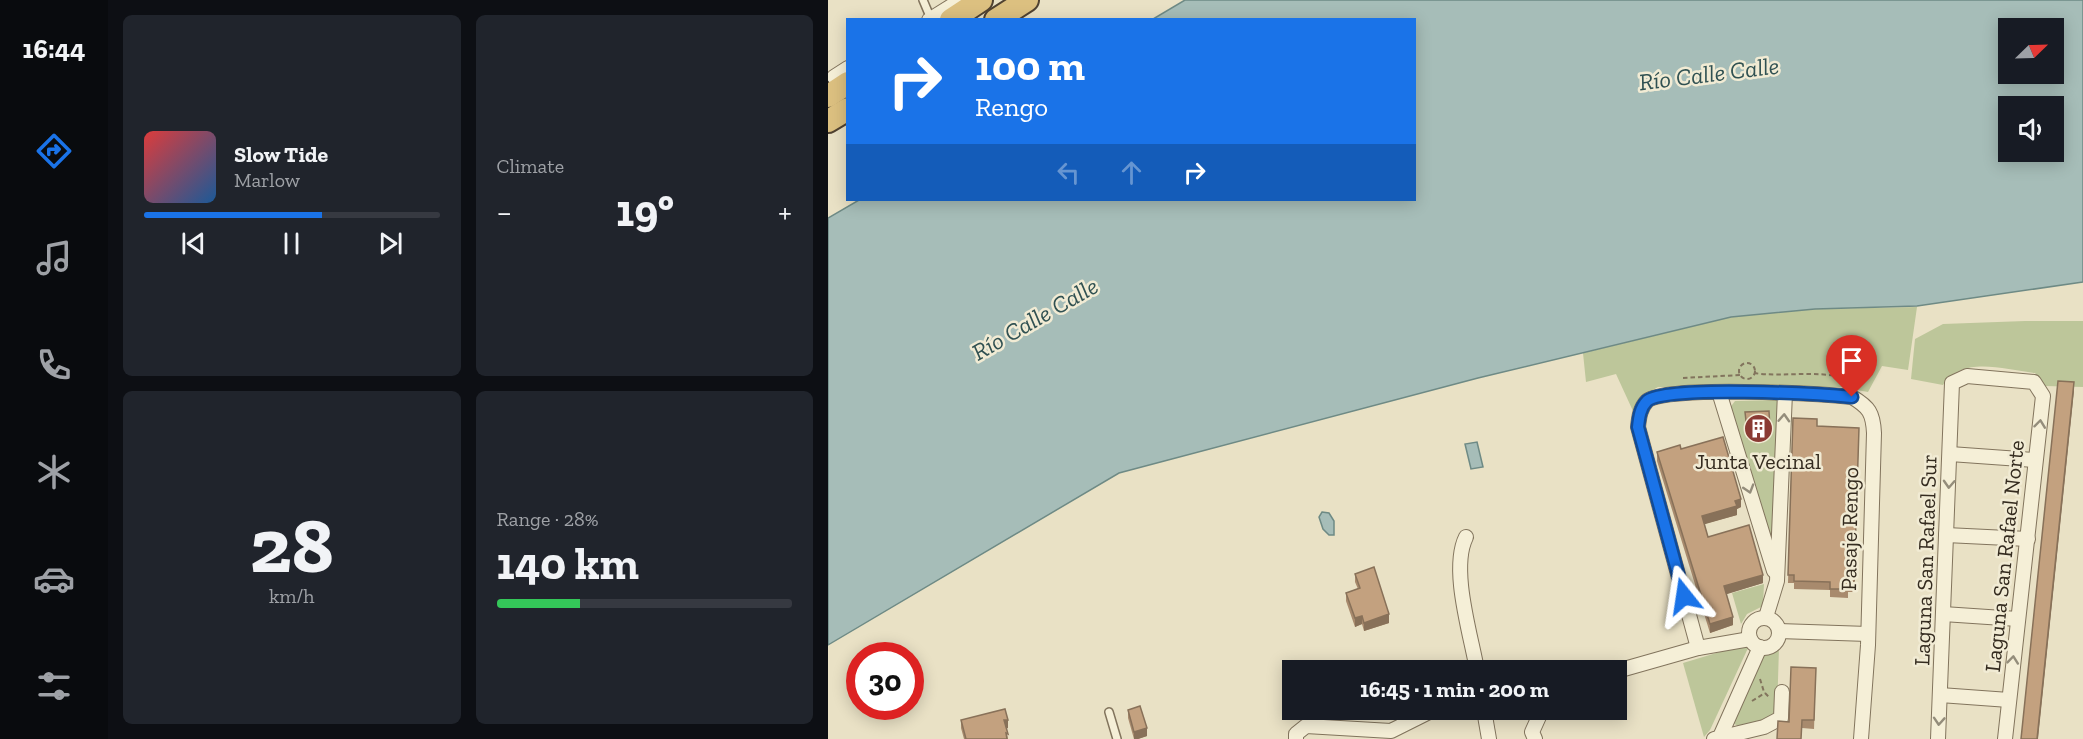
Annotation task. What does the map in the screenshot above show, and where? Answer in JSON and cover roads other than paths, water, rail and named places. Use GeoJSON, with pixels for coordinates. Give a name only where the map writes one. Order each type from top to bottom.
{"type":"FeatureCollection","features":[{"type":"Feature","properties":{"kind":"highway"},"geometry":{"type":"LineString","coordinates":[[939,18],[981,0]]}},
{"type":"Feature","properties":{"kind":"highway"},"geometry":{"type":"LineString","coordinates":[[999,18],[1027,0]]}},
{"type":"Feature","properties":{"kind":"street"},"geometry":{"type":"LineString","coordinates":[[938,18],[961,0]]}},
{"type":"Feature","properties":{"kind":"street"},"geometry":{"type":"LineString","coordinates":[[837,96],[846,73]]}},
{"type":"Feature","properties":{"kind":"street","name":"Laguna San Rafael Norte"},"geometry":{"type":"LineString","coordinates":[[1952,383],[1967,376],[2034,381],[2043,396],[2005,739]]}},
{"type":"Feature","properties":{"kind":"street","name":"Laguna San Rafael Sur"},"geometry":{"type":"LineString","coordinates":[[1938,739],[1952,383]]}},
{"type":"Feature","properties":{"kind":"street"},"geometry":{"type":"LineString","coordinates":[[1719,392],[1776,581]]}},
{"type":"Feature","properties":{"kind":"street"},"geometry":{"type":"LineString","coordinates":[[1766,617],[1776,581],[1785,393]]}},
{"type":"Feature","properties":{"kind":"street","name":"Pasaje Rengo"},"geometry":{"type":"LineString","coordinates":[[1698,648],[1638,427],[1640,412],[1647,401],[1660,394],[1785,393],[1852,397],[1869,407],[1873,418],[1868,634],[1861,739]]}},
{"type":"Feature","properties":{"kind":"street"},"geometry":{"type":"LineString","coordinates":[[1950,454],[2035,460]]}},
{"type":"Feature","properties":{"kind":"street"},"geometry":{"type":"LineString","coordinates":[[1946,535],[2028,538]]}},
{"type":"Feature","properties":{"kind":"street"},"geometry":{"type":"LineString","coordinates":[[1466,537],[1460,548],[1461,578],[1475,660]]}},
{"type":"Feature","properties":{"kind":"street"},"geometry":{"type":"LineString","coordinates":[[1943,614],[2018,619]]}},
{"type":"Feature","properties":{"kind":"street"},"geometry":{"type":"LineString","coordinates":[[1627,668],[1698,648],[1755,643],[1774,645],[1779,631],[1775,622],[1766,617],[1757,619],[1750,625],[1755,643],[1718,738],[1764,733],[1781,718],[1782,696]]}},
{"type":"Feature","properties":{"kind":"street"},"geometry":{"type":"LineString","coordinates":[[1779,631],[1868,634]]}},
{"type":"Feature","properties":{"kind":"street"},"geometry":{"type":"LineString","coordinates":[[1940,695],[2009,700]]}},
{"type":"Feature","properties":{"kind":"street"},"geometry":{"type":"LineString","coordinates":[[1296,739],[1296,734],[1305,726],[1392,735],[1417,720]]}},
{"type":"Feature","properties":{"kind":"street"},"geometry":{"type":"LineString","coordinates":[[1486,720],[1489,739]]}},
{"type":"Feature","properties":{"kind":"street"},"geometry":{"type":"LineString","coordinates":[[1535,739],[1532,732],[1537,720]]}},
{"type":"Feature","properties":{"kind":"lane"},"geometry":{"type":"LineString","coordinates":[[923,0],[936,18]]}},
{"type":"Feature","properties":{"kind":"lane"},"geometry":{"type":"LineString","coordinates":[[1109,712],[1117,739]]}},
{"type":"Feature","properties":{"kind":"water","name":"Río Calle Calle"},"geometry":{"type":"Polygon","coordinates":[[[1185,0],[2083,0],[2083,282],[1917,306],[1815,309],[1731,317],[1478,378],[1119,473],[828,645],[828,218],[857,201],[1416,201],[1416,18],[1155,18],[1185,0]]]}},
{"type":"Feature","properties":{"kind":"water"},"geometry":{"type":"Polygon","coordinates":[[[1477,442],[1483,467],[1471,469],[1465,444],[1477,442]]]}},
{"type":"Feature","properties":{"kind":"water"},"geometry":{"type":"Polygon","coordinates":[[[1322,512],[1329,513],[1334,521],[1334,535],[1329,535],[1323,529],[1319,517],[1322,512]]]}},
{"type":"Feature","properties":{"kind":"place","name":"Junta Vecinal"},"geometry":{"type":"Point","coordinates":[1758,429]}}]}
